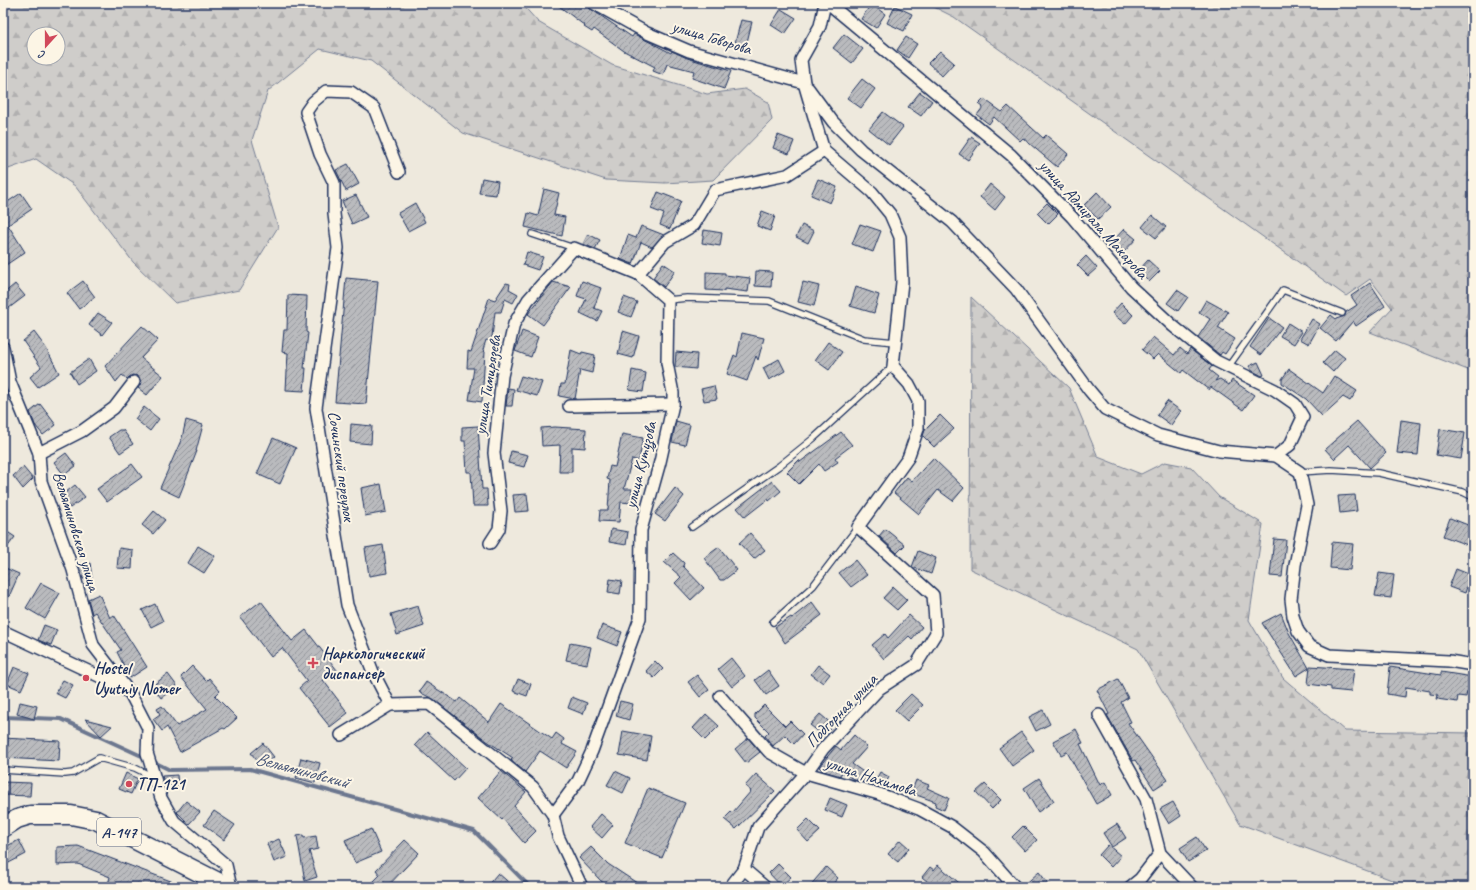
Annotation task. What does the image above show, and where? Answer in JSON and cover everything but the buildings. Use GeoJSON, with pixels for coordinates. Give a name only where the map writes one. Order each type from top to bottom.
{"type":"FeatureCollection","features":[{"type":"Feature","properties":{"kind":"highway","name":"А-147"},"geometry":{"type":"LineString","coordinates":[[3,828],[17,818],[30,815],[71,815],[96,820],[230,887]]}},
{"type":"Feature","properties":{"kind":"street","name":"улица Говорова"},"geometry":{"type":"LineString","coordinates":[[593,3],[647,34],[689,51],[804,83]]}},
{"type":"Feature","properties":{"kind":"street"},"geometry":{"type":"LineString","coordinates":[[826,3],[820,26],[801,60],[804,83],[824,151],[872,192],[890,214],[900,237],[902,282],[893,366],[909,384],[918,401],[918,429],[908,458],[858,528]]}},
{"type":"Feature","properties":{"kind":"street","name":"улица Адмирала Макарова"},"geometry":{"type":"LineString","coordinates":[[826,3],[1011,155],[1072,217],[1131,287],[1216,361],[1275,390],[1294,404],[1302,417],[1290,445],[1276,456]]}},
{"type":"Feature","properties":{"kind":"street"},"geometry":{"type":"LineString","coordinates":[[804,83],[833,122],[861,150],[952,222],[1016,289],[1089,390],[1105,409],[1158,435],[1219,451],[1276,456],[1300,472],[1307,505],[1295,565],[1291,599],[1293,616],[1298,631],[1309,646],[1329,655],[1449,661],[1473,665]]}},
{"type":"Feature","properties":{"kind":"street","name":"Сочинский переулок"},"geometry":{"type":"LineString","coordinates":[[390,705],[373,672],[347,605],[316,408],[338,248],[334,214],[334,183],[320,154],[306,112],[313,102],[326,91],[351,92],[374,108],[399,172]]}},
{"type":"Feature","properties":{"kind":"street"},"geometry":{"type":"LineString","coordinates":[[638,274],[666,242],[694,225],[715,190],[787,175],[824,151]]}},
{"type":"Feature","properties":{"kind":"street"},"geometry":{"type":"LineString","coordinates":[[574,248],[638,274],[668,300]]}},
{"type":"Feature","properties":{"kind":"street","name":"улица Тимирязева"},"geometry":{"type":"LineString","coordinates":[[490,543],[499,529],[501,511],[494,453],[502,376],[514,324],[528,300],[574,248]]}},
{"type":"Feature","properties":{"kind":"street","name":"улица Кутузова"},"geometry":{"type":"LineString","coordinates":[[553,815],[578,781],[592,751],[640,618],[641,530],[660,462],[673,404],[673,393],[668,363],[668,300]]}},
{"type":"Feature","properties":{"kind":"street","name":"Вельяминовская улица"},"geometry":{"type":"LineString","coordinates":[[3,347],[10,382],[39,453],[41,481],[73,570],[93,645],[130,693],[148,728],[146,753],[154,775]]}},
{"type":"Feature","properties":{"kind":"street"},"geometry":{"type":"LineString","coordinates":[[39,453],[82,431],[114,408],[134,382]]}},
{"type":"Feature","properties":{"kind":"street"},"geometry":{"type":"LineString","coordinates":[[569,406],[673,404]]}},
{"type":"Feature","properties":{"kind":"street","name":"Подгорная улица"},"geometry":{"type":"LineString","coordinates":[[730,887],[744,869],[758,826],[806,773],[823,749],[879,689],[916,665],[936,633],[933,595],[858,528]]}},
{"type":"Feature","properties":{"kind":"street"},"geometry":{"type":"LineString","coordinates":[[3,631],[105,679],[130,693]]}},
{"type":"Feature","properties":{"kind":"street","name":"улица Нахимова"},"geometry":{"type":"LineString","coordinates":[[720,696],[769,752],[806,773],[879,794],[919,809],[952,827],[984,852],[1015,887]]}},
{"type":"Feature","properties":{"kind":"street"},"geometry":{"type":"LineString","coordinates":[[341,735],[390,705],[429,704],[532,787],[553,815],[558,836],[582,887]]}},
{"type":"Feature","properties":{"kind":"street"},"geometry":{"type":"LineString","coordinates":[[1099,715],[1146,799],[1160,853],[1192,887]]}},
{"type":"Feature","properties":{"kind":"street"},"geometry":{"type":"LineString","coordinates":[[154,775],[160,798],[174,821],[226,865],[230,887]]}},
{"type":"Feature","properties":{"kind":"street"},"geometry":{"type":"LineString","coordinates":[[1130,887],[1140,879],[1160,853]]}},
{"type":"Feature","properties":{"kind":"street"},"geometry":{"type":"LineString","coordinates":[[744,869],[765,887]]}},
{"type":"Feature","properties":{"kind":"lane"},"geometry":{"type":"LineString","coordinates":[[532,234],[574,248]]}},
{"type":"Feature","properties":{"kind":"lane"},"geometry":{"type":"LineString","coordinates":[[1228,367],[1283,290],[1342,313]]}},
{"type":"Feature","properties":{"kind":"lane"},"geometry":{"type":"LineString","coordinates":[[668,300],[687,298],[769,301],[864,339],[895,342]]}},
{"type":"Feature","properties":{"kind":"lane"},"geometry":{"type":"LineString","coordinates":[[692,527],[779,466],[814,438],[893,366]]}},
{"type":"Feature","properties":{"kind":"lane"},"geometry":{"type":"LineString","coordinates":[[1300,472],[1331,470],[1379,473],[1463,492],[1473,497]]}},
{"type":"Feature","properties":{"kind":"lane"},"geometry":{"type":"LineString","coordinates":[[773,622],[813,586],[858,528]]}},
{"type":"Feature","properties":{"kind":"lane"},"geometry":{"type":"LineString","coordinates":[[3,770],[65,774],[73,773],[99,758],[154,775]]}},
{"type":"Feature","properties":{"kind":"green space"},"geometry":{"type":"Polygon","coordinates":[[[3,3],[521,3],[538,22],[612,65],[707,94],[745,89],[768,102],[772,120],[713,180],[665,183],[606,180],[463,133],[371,61],[320,49],[268,91],[252,140],[278,227],[239,290],[175,303],[133,262],[75,186],[36,159],[3,171],[3,3]]]}},
{"type":"Feature","properties":{"kind":"green space"},"geometry":{"type":"Polygon","coordinates":[[[926,3],[1473,3],[1473,372],[1370,332],[1392,308],[1370,279],[1346,296],[954,17],[926,3]]]}},
{"type":"Feature","properties":{"kind":"green space"},"geometry":{"type":"Polygon","coordinates":[[[971,297],[1069,388],[1098,457],[1141,474],[1165,462],[1191,467],[1219,497],[1263,524],[1249,620],[1283,678],[1345,731],[1473,733],[1473,887],[1411,887],[1240,824],[1138,649],[970,569],[971,297]]]}},
{"type":"Feature","properties":{"kind":"waterway","name":"Вельяминовский"},"geometry":{"type":"LineString","coordinates":[[3,717],[61,719],[146,758]]}},
{"type":"Feature","properties":{"kind":"waterway","name":"Вельяминовский"},"geometry":{"type":"LineString","coordinates":[[152,761],[170,770],[250,769],[474,831],[530,887]]}},
{"type":"Feature","properties":{"kind":"place","name":"Наркологический диспансер"},"geometry":{"type":"Point","coordinates":[313,663]}},
{"type":"Feature","properties":{"kind":"place","name":"Hostel Uyutniy Nomer"},"geometry":{"type":"Point","coordinates":[86,678]}},
{"type":"Feature","properties":{"kind":"place","name":"ТП-121"},"geometry":{"type":"Point","coordinates":[129,784]}}]}
